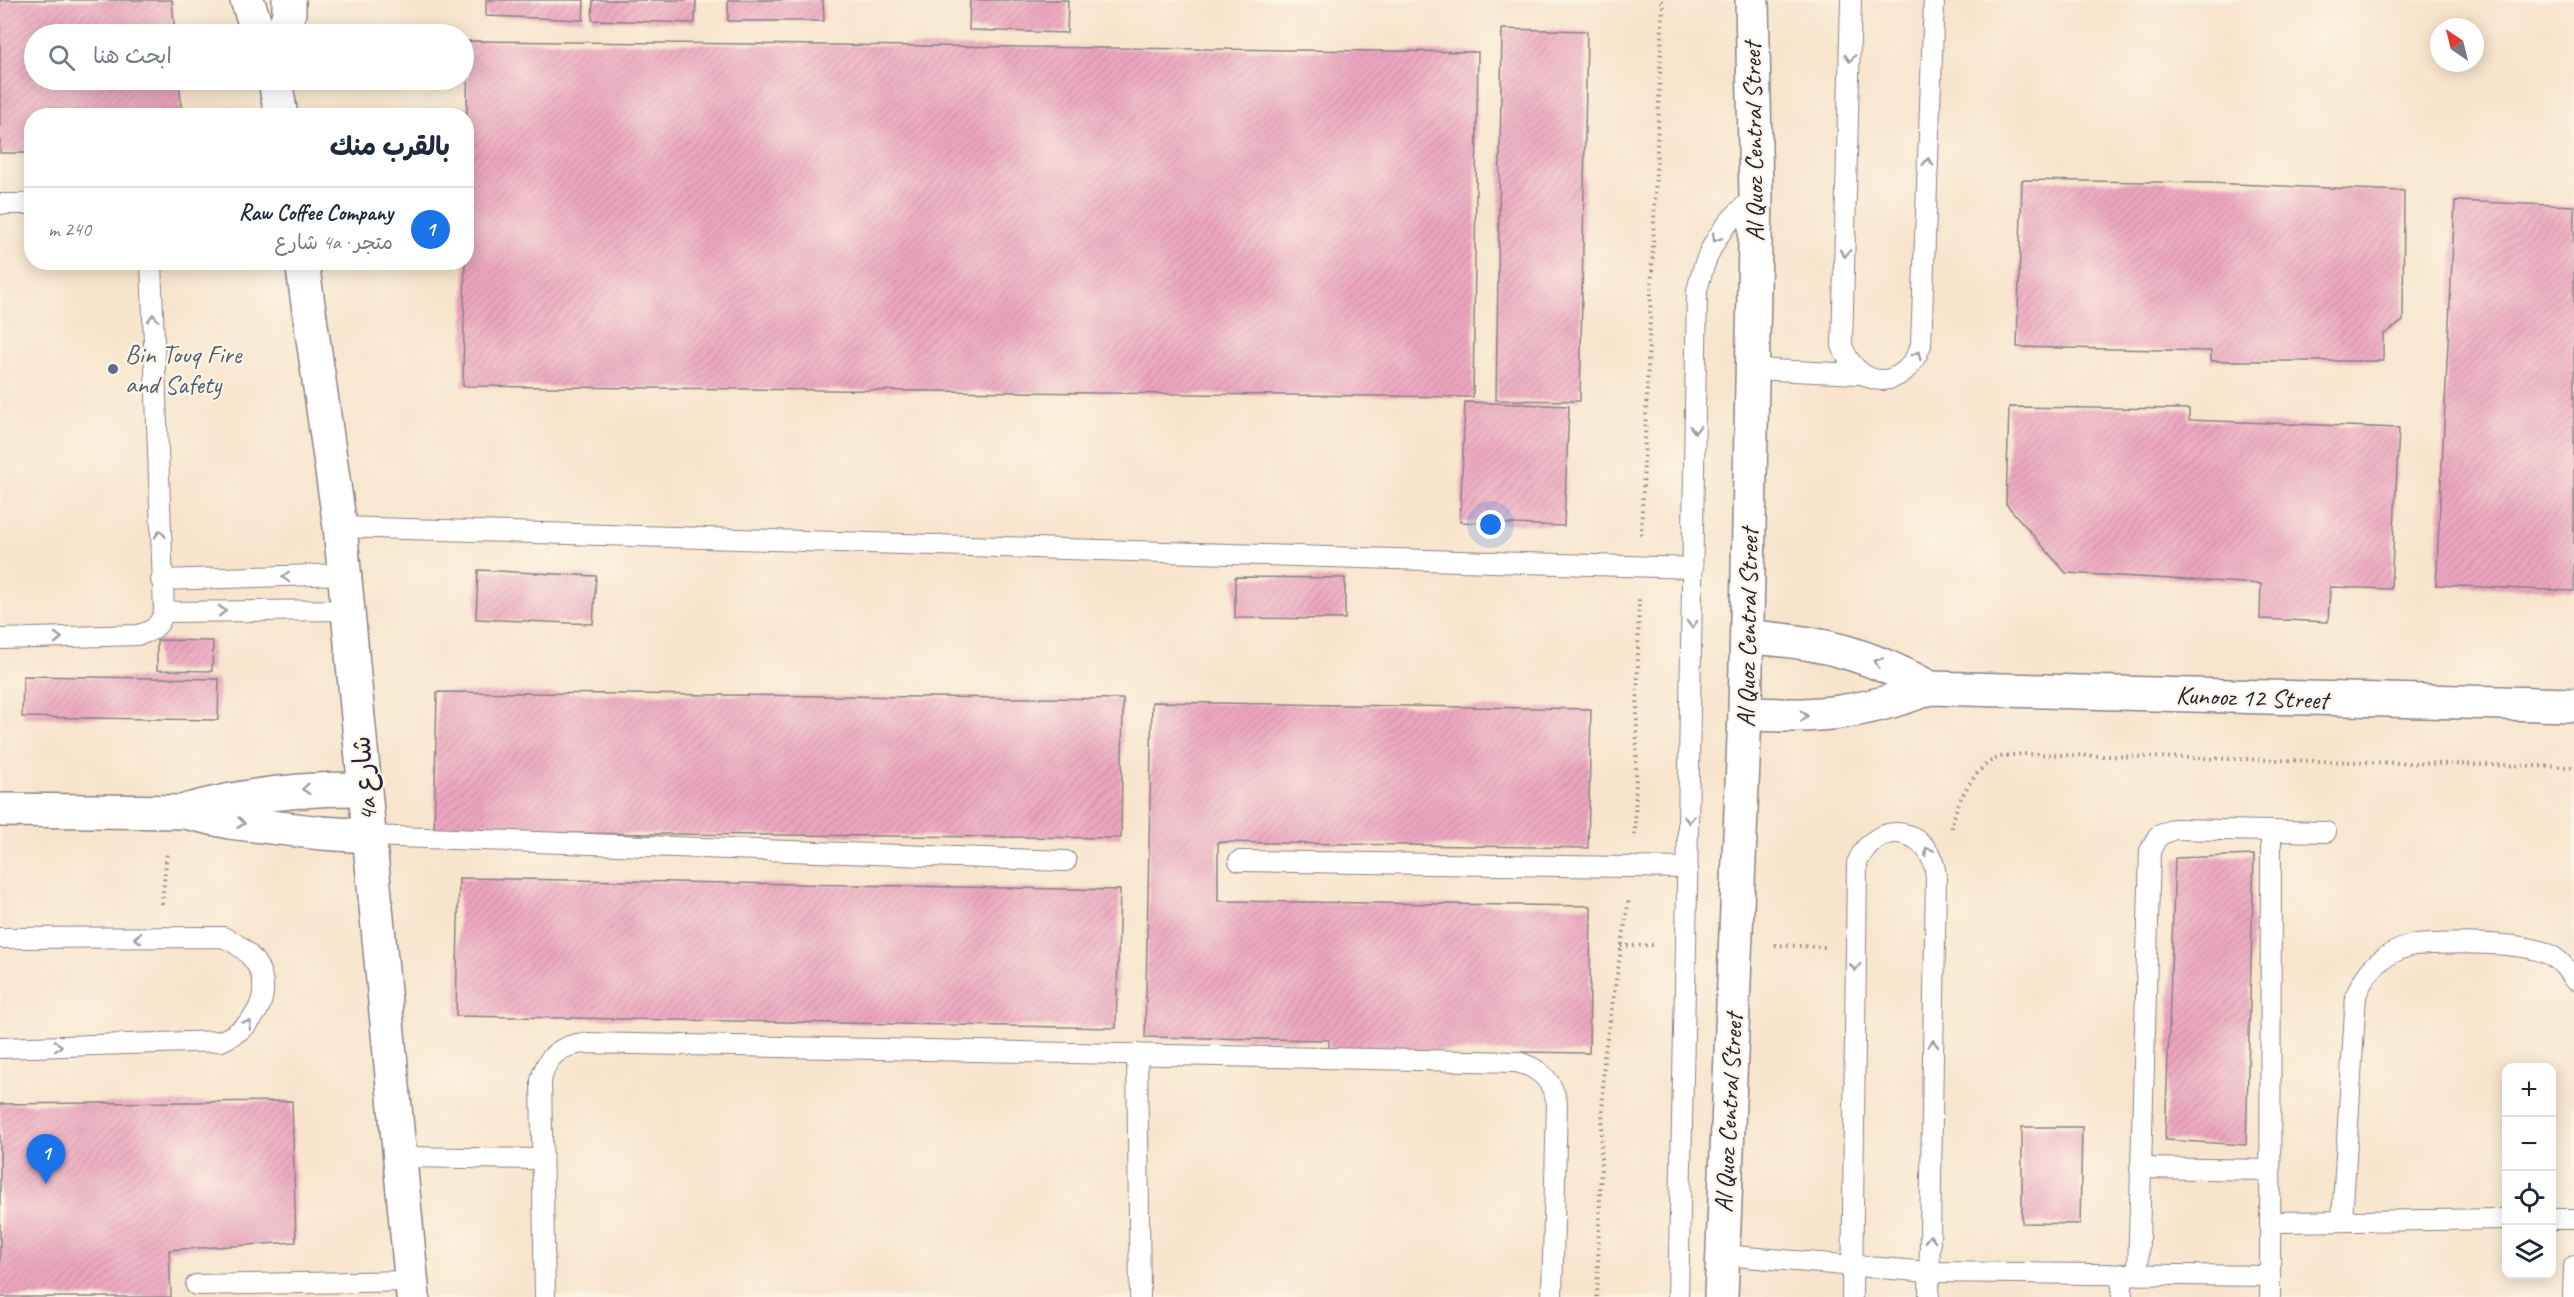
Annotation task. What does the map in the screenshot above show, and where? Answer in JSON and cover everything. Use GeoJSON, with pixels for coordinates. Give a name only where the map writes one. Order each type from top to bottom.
{"type":"FeatureCollection","features":[{"type":"Feature","properties":{"kind":"street"},"geometry":{"type":"LineString","coordinates":[[247,0],[255,24]]}},
{"type":"Feature","properties":{"kind":"street"},"geometry":{"type":"LineString","coordinates":[[286,24],[289,0]]}},
{"type":"Feature","properties":{"kind":"street","name":"Al Quoz Central Street"},"geometry":{"type":"LineString","coordinates":[[1721,1297],[1747,637],[1756,196],[1752,0]]}},
{"type":"Feature","properties":{"kind":"street"},"geometry":{"type":"LineString","coordinates":[[276,90],[279,108]]}},
{"type":"Feature","properties":{"kind":"street","name":"4a شارع"},"geometry":{"type":"LineString","coordinates":[[303,270],[340,527],[412,1289]]}},
{"type":"Feature","properties":{"kind":"street","name":"Kunooz 12 Street"},"geometry":{"type":"LineString","coordinates":[[1747,637],[1789,639],[1826,645],[1871,659],[1930,688]]}},
{"type":"Feature","properties":{"kind":"street","name":"Kunooz 12 Street"},"geometry":{"type":"LineString","coordinates":[[1745,713],[1787,716],[1833,714],[1895,702],[1930,688],[2574,705]]}},
{"type":"Feature","properties":{"kind":"street"},"geometry":{"type":"LineString","coordinates":[[177,812],[228,799],[273,792],[319,788],[365,789]]}},
{"type":"Feature","properties":{"kind":"street"},"geometry":{"type":"LineString","coordinates":[[0,810],[177,812],[229,822],[369,836]]}},
{"type":"Feature","properties":{"kind":"street","name":"Al Quoz Central Street"},"geometry":{"type":"LineString","coordinates":[[1722,1255],[1735,1297]]}},
{"type":"Feature","properties":{"kind":"lane"},"geometry":{"type":"LineString","coordinates":[[1851,0],[1842,346],[1848,362],[1859,374]]}},
{"type":"Feature","properties":{"kind":"lane"},"geometry":{"type":"LineString","coordinates":[[1752,369],[1859,374],[1875,380],[1898,376],[1916,360],[1921,345],[1934,0]]}},
{"type":"Feature","properties":{"kind":"lane"},"geometry":{"type":"LineString","coordinates":[[1678,1297],[1688,868],[1697,291],[1703,264],[1715,238],[1727,222],[1756,196]]}},
{"type":"Feature","properties":{"kind":"lane"},"geometry":{"type":"LineString","coordinates":[[0,204],[24,204]]}},
{"type":"Feature","properties":{"kind":"lane"},"geometry":{"type":"LineString","coordinates":[[0,639],[137,635],[154,630],[160,622],[164,612],[161,580],[151,270]]}},
{"type":"Feature","properties":{"kind":"lane"},"geometry":{"type":"LineString","coordinates":[[340,527],[1693,568]]}},
{"type":"Feature","properties":{"kind":"lane"},"geometry":{"type":"LineString","coordinates":[[161,580],[344,574]]}},
{"type":"Feature","properties":{"kind":"lane"},"geometry":{"type":"LineString","coordinates":[[164,612],[348,610]]}},
{"type":"Feature","properties":{"kind":"lane"},"geometry":{"type":"LineString","coordinates":[[2122,1297],[2130,1274],[2140,1168],[2150,851],[2158,836],[2174,829],[2326,832]]}},
{"type":"Feature","properties":{"kind":"lane"},"geometry":{"type":"LineString","coordinates":[[2270,1297],[2271,832]]}},
{"type":"Feature","properties":{"kind":"lane"},"geometry":{"type":"LineString","coordinates":[[1852,1297],[1857,863],[1862,851],[1872,841],[1883,835],[1896,833],[1910,835],[1921,841],[1930,851],[1935,863],[1936,877],[1929,1297]]}},
{"type":"Feature","properties":{"kind":"lane"},"geometry":{"type":"LineString","coordinates":[[369,836],[1066,861]]}},
{"type":"Feature","properties":{"kind":"lane"},"geometry":{"type":"LineString","coordinates":[[1239,861],[1688,868]]}},
{"type":"Feature","properties":{"kind":"lane"},"geometry":{"type":"LineString","coordinates":[[0,938],[223,937],[239,944],[253,956],[260,972],[263,990],[260,1007],[251,1023],[238,1034],[221,1041],[0,1048]]}},
{"type":"Feature","properties":{"kind":"lane"},"geometry":{"type":"LineString","coordinates":[[2342,1221],[2356,995],[2362,980],[2372,967],[2397,949],[2413,945],[2515,946],[2534,949],[2553,956],[2567,969],[2574,980]]}},
{"type":"Feature","properties":{"kind":"lane"},"geometry":{"type":"LineString","coordinates":[[545,1297],[541,1081],[543,1069],[550,1057],[560,1048],[572,1044],[1517,1062],[1532,1066],[1545,1076],[1554,1088],[1557,1103],[1552,1297]]}},
{"type":"Feature","properties":{"kind":"lane"},"geometry":{"type":"LineString","coordinates":[[1137,1054],[1140,1297]]}},
{"type":"Feature","properties":{"kind":"lane"},"geometry":{"type":"LineString","coordinates":[[400,1157],[541,1159]]}},
{"type":"Feature","properties":{"kind":"lane"},"geometry":{"type":"LineString","coordinates":[[2140,1168],[2270,1170]]}},
{"type":"Feature","properties":{"kind":"lane"},"geometry":{"type":"LineString","coordinates":[[2270,1222],[2502,1219]]}},
{"type":"Feature","properties":{"kind":"lane"},"geometry":{"type":"LineString","coordinates":[[2556,1219],[2574,1219]]}},
{"type":"Feature","properties":{"kind":"lane"},"geometry":{"type":"LineString","coordinates":[[1722,1255],[1929,1272],[2270,1276]]}},
{"type":"Feature","properties":{"kind":"lane"},"geometry":{"type":"LineString","coordinates":[[2573,1297],[2574,1266]]}},
{"type":"Feature","properties":{"kind":"lane"},"geometry":{"type":"LineString","coordinates":[[196,1285],[412,1289]]}},
{"type":"Feature","properties":{"kind":"path"},"geometry":{"type":"LineString","coordinates":[[1597,1297],[1604,1057],[1635,867],[1640,566],[1658,145],[1663,3],[1660,0]]}},
{"type":"Feature","properties":{"kind":"path"},"geometry":{"type":"LineString","coordinates":[[159,938],[177,812]]}},
{"type":"Feature","properties":{"kind":"building"},"geometry":{"type":"Polygon","coordinates":[[[0,0],[172,0],[174,24],[24,24],[24,90],[180,90],[181,108],[24,108],[24,153],[0,153],[0,0]]]}},
{"type":"Feature","properties":{"kind":"building"},"geometry":{"type":"Polygon","coordinates":[[[486,0],[584,0],[583,20],[486,16],[486,0]]]}},
{"type":"Feature","properties":{"kind":"building"},"geometry":{"type":"Polygon","coordinates":[[[593,0],[696,0],[695,23],[592,20],[593,0]]]}},
{"type":"Feature","properties":{"kind":"building"},"geometry":{"type":"Polygon","coordinates":[[[728,0],[823,0],[824,21],[728,21],[728,0]]]}},
{"type":"Feature","properties":{"kind":"building"},"geometry":{"type":"Polygon","coordinates":[[[970,0],[1068,0],[1067,33],[969,30],[970,0]]]}},
{"type":"Feature","properties":{"kind":"building"},"geometry":{"type":"Polygon","coordinates":[[[1502,29],[1587,31],[1580,401],[1496,400],[1502,29]]]}},
{"type":"Feature","properties":{"kind":"building"},"geometry":{"type":"Polygon","coordinates":[[[474,41],[1478,52],[1473,397],[463,386],[465,270],[474,270],[474,108],[467,108],[467,90],[474,90],[474,41]]]}},
{"type":"Feature","properties":{"kind":"building"},"geometry":{"type":"Polygon","coordinates":[[[2022,180],[2208,183],[2404,191],[2403,321],[2383,335],[2383,361],[2211,361],[2211,351],[2017,347],[2022,180]]]}},
{"type":"Feature","properties":{"kind":"building"},"geometry":{"type":"Polygon","coordinates":[[[2455,201],[2574,206],[2574,591],[2436,585],[2455,201]]]}},
{"type":"Feature","properties":{"kind":"building"},"geometry":{"type":"Polygon","coordinates":[[[1465,402],[1569,406],[1564,526],[1460,522],[1465,402]]]}},
{"type":"Feature","properties":{"kind":"building"},"geometry":{"type":"Polygon","coordinates":[[[2009,407],[2189,409],[2189,420],[2399,428],[2391,589],[2330,587],[2328,622],[2260,619],[2261,584],[2066,573],[2006,504],[2009,407]]]}},
{"type":"Feature","properties":{"kind":"building"},"geometry":{"type":"Polygon","coordinates":[[[478,570],[596,576],[593,624],[476,619],[478,570]]]}},
{"type":"Feature","properties":{"kind":"building"},"geometry":{"type":"Polygon","coordinates":[[[1235,577],[1345,578],[1345,619],[1235,618],[1235,577]]]}},
{"type":"Feature","properties":{"kind":"building"},"geometry":{"type":"Polygon","coordinates":[[[157,640],[213,641],[212,671],[157,670],[157,640]]]}},
{"type":"Feature","properties":{"kind":"building"},"geometry":{"type":"Polygon","coordinates":[[[23,676],[219,679],[218,720],[22,717],[23,676]]]}},
{"type":"Feature","properties":{"kind":"building"},"geometry":{"type":"Polygon","coordinates":[[[437,692],[1123,699],[1121,838],[434,832],[437,692]]]}},
{"type":"Feature","properties":{"kind":"building"},"geometry":{"type":"Polygon","coordinates":[[[1152,702],[1591,709],[1588,848],[1218,842],[1218,901],[1591,906],[1589,1053],[1329,1049],[1329,1040],[1145,1037],[1152,702]]]}},
{"type":"Feature","properties":{"kind":"building"},"geometry":{"type":"Polygon","coordinates":[[[2254,855],[2246,1145],[2165,1140],[2175,858],[2254,855]]]}},
{"type":"Feature","properties":{"kind":"building"},"geometry":{"type":"Polygon","coordinates":[[[459,878],[1120,890],[1116,1028],[456,1016],[459,878]]]}},
{"type":"Feature","properties":{"kind":"building"},"geometry":{"type":"Polygon","coordinates":[[[292,1101],[296,1242],[169,1250],[171,1297],[0,1297],[0,1104],[292,1101]]]}},
{"type":"Feature","properties":{"kind":"building"},"geometry":{"type":"Polygon","coordinates":[[[2022,1127],[2082,1127],[2080,1224],[2022,1223],[2022,1127]]]}},
{"type":"Feature","properties":{"kind":"place","name":"Bin Touq Fire and Safety"},"geometry":{"type":"Point","coordinates":[113,369]}},
{"type":"Feature","properties":{"kind":"place","name":"Raw Coffee Company"},"geometry":{"type":"Point","coordinates":[46,1184]}}]}
